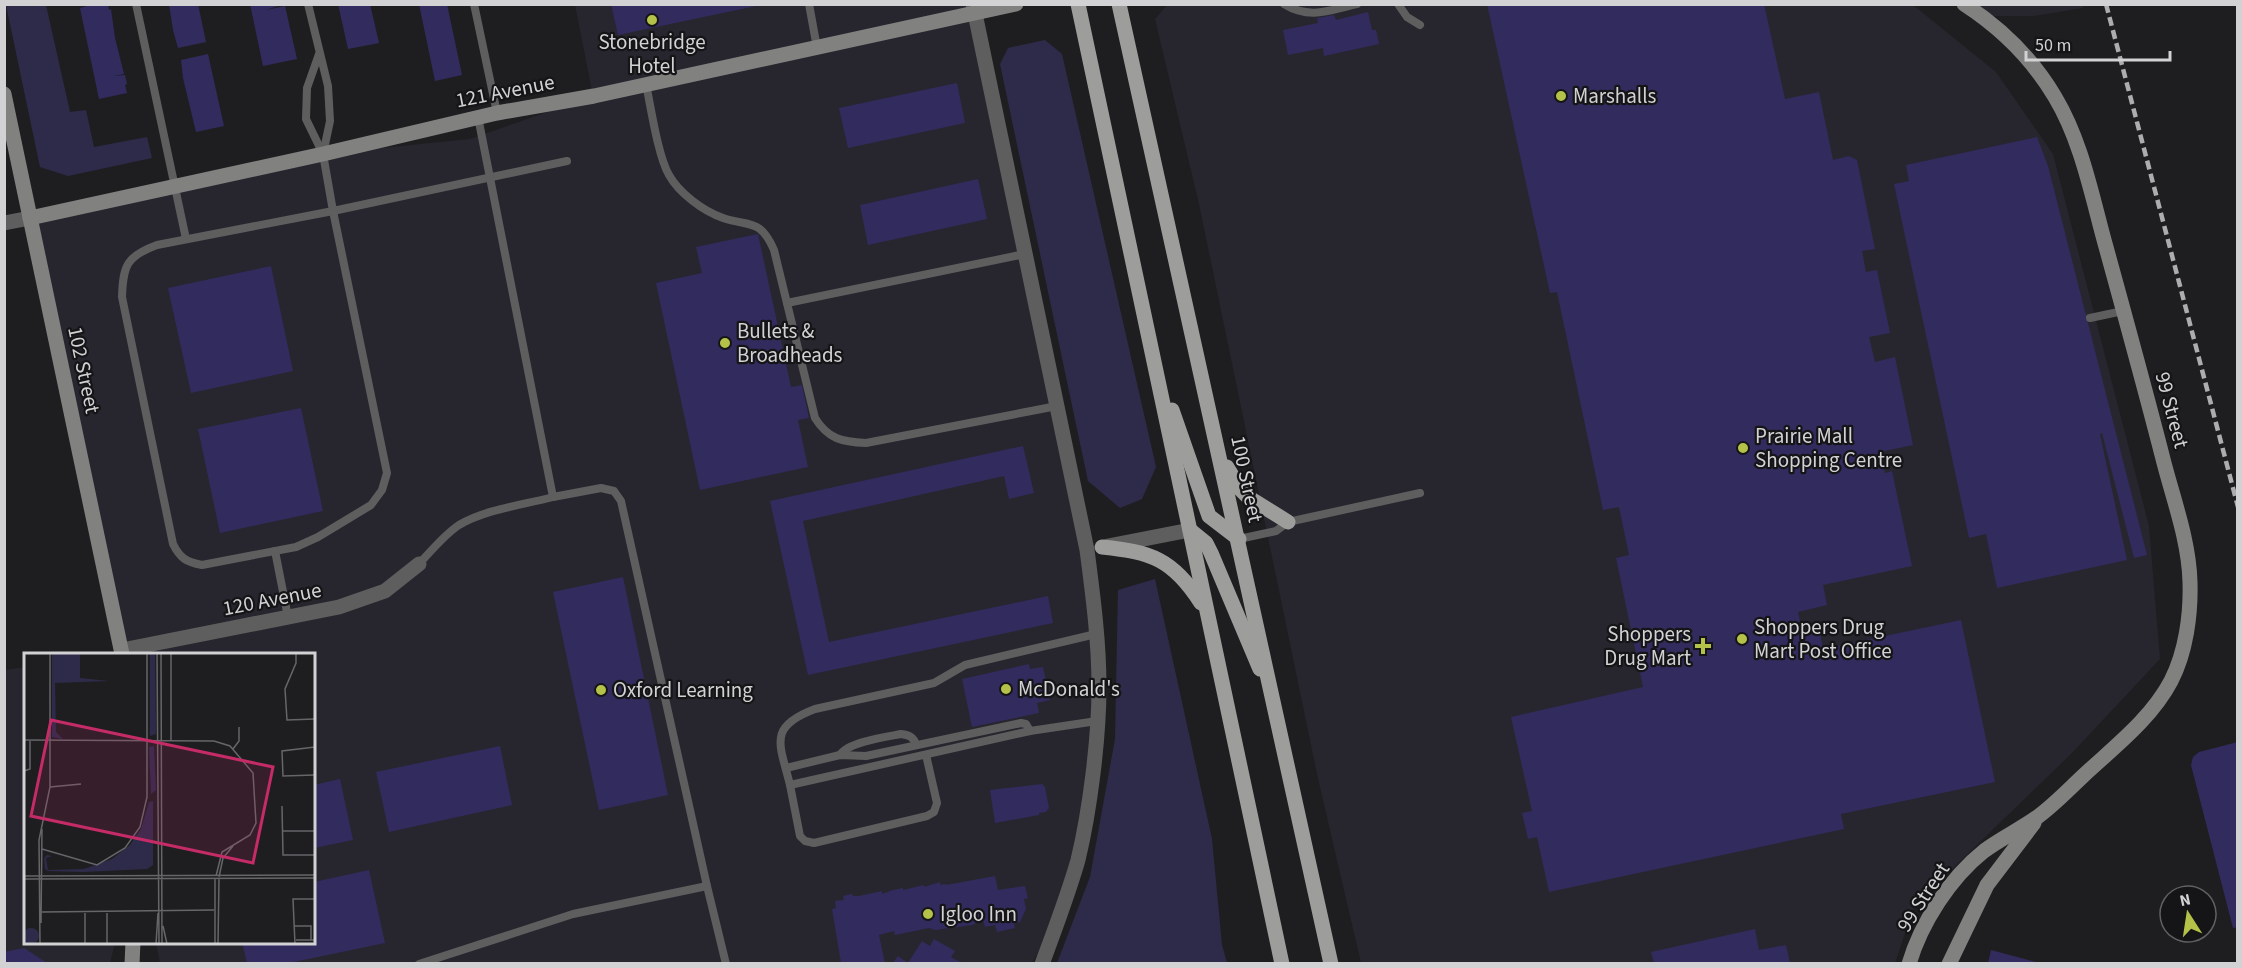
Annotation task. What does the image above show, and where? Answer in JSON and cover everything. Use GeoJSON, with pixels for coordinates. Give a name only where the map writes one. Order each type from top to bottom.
{"type":"FeatureCollection","features":[{"type":"Feature","properties":{"kind":"main road"},"geometry":{"type":"LineString","coordinates":[[1078,4],[1205,610],[1282,963]]}},
{"type":"Feature","properties":{"kind":"main road","name":"100 Street"},"geometry":{"type":"LineString","coordinates":[[1119,4],[1331,963]]}},
{"type":"Feature","properties":{"kind":"main road"},"geometry":{"type":"LineString","coordinates":[[1150,347],[1204,507],[1218,525],[1239,539]]}},
{"type":"Feature","properties":{"kind":"main road"},"geometry":{"type":"LineString","coordinates":[[1220,456],[1240,489],[1269,512],[1288,522]]}},
{"type":"Feature","properties":{"kind":"main road"},"geometry":{"type":"LineString","coordinates":[[1190,530],[1206,543],[1211,553],[1274,702]]}},
{"type":"Feature","properties":{"kind":"main road"},"geometry":{"type":"LineString","coordinates":[[1095,549],[1143,552],[1156,558],[1179,576],[1194,592],[1205,610]]}},
{"type":"Feature","properties":{"kind":"street","name":"121 Avenue"},"geometry":{"type":"LineString","coordinates":[[4,223],[323,154],[478,117],[817,48],[974,9],[1016,4]]}},
{"type":"Feature","properties":{"kind":"street","name":"99 Street"},"geometry":{"type":"LineString","coordinates":[[1909,963],[1925,926],[1945,894],[1965,870],[1983,852],[2038,817],[2132,731],[2158,701],[2181,659],[2188,620],[2190,582],[2186,549],[2082,158],[2056,98],[2033,65],[1981,15],[1964,4]]}},
{"type":"Feature","properties":{"kind":"street"},"geometry":{"type":"LineString","coordinates":[[974,9],[1057,406],[1095,549],[1099,688],[1089,797],[1078,859],[1042,963]]}},
{"type":"Feature","properties":{"kind":"street","name":"102 Street"},"geometry":{"type":"LineString","coordinates":[[4,93],[122,652]]}},
{"type":"Feature","properties":{"kind":"street"},"geometry":{"type":"LineString","coordinates":[[1095,549],[1190,530]]}},
{"type":"Feature","properties":{"kind":"street","name":"120 Avenue"},"geometry":{"type":"LineString","coordinates":[[122,652],[339,607],[385,591],[419,564]]}},
{"type":"Feature","properties":{"kind":"street","name":"99 Street"},"geometry":{"type":"LineString","coordinates":[[1949,963],[1987,885],[2038,817]]}},
{"type":"Feature","properties":{"kind":"street"},"geometry":{"type":"LineString","coordinates":[[132,963],[133,944]]}},
{"type":"Feature","properties":{"kind":"lane"},"geometry":{"type":"LineString","coordinates":[[136,4],[186,239]]}},
{"type":"Feature","properties":{"kind":"lane"},"geometry":{"type":"LineString","coordinates":[[308,4],[328,86],[330,121],[323,154]]}},
{"type":"Feature","properties":{"kind":"lane"},"geometry":{"type":"LineString","coordinates":[[474,4],[497,113]]}},
{"type":"Feature","properties":{"kind":"lane"},"geometry":{"type":"LineString","coordinates":[[808,4],[817,48]]}},
{"type":"Feature","properties":{"kind":"lane"},"geometry":{"type":"LineString","coordinates":[[1284,4],[1297,12],[1308,14],[1357,4]]}},
{"type":"Feature","properties":{"kind":"lane"},"geometry":{"type":"LineString","coordinates":[[1398,4],[1407,17],[1420,25]]}},
{"type":"Feature","properties":{"kind":"lane"},"geometry":{"type":"LineString","coordinates":[[319,54],[308,88],[306,119],[323,154],[333,211],[387,473],[382,490],[371,505],[318,537],[296,547],[202,565],[189,562],[180,557],[173,544],[122,297],[124,271],[130,259],[140,251],[158,245],[333,211],[567,161]]}},
{"type":"Feature","properties":{"kind":"lane"},"geometry":{"type":"LineString","coordinates":[[646,84],[663,163],[681,190],[709,212],[724,219],[751,223],[768,236],[774,250],[815,418],[821,428],[837,441],[866,443],[1057,406]]}},
{"type":"Feature","properties":{"kind":"lane"},"geometry":{"type":"LineString","coordinates":[[478,117],[553,497]]}},
{"type":"Feature","properties":{"kind":"lane"},"geometry":{"type":"LineString","coordinates":[[787,303],[1025,254]]}},
{"type":"Feature","properties":{"kind":"lane"},"geometry":{"type":"LineString","coordinates":[[2090,318],[2123,311]]}},
{"type":"Feature","properties":{"kind":"lane"},"geometry":{"type":"LineString","coordinates":[[419,564],[440,541],[458,526],[476,517],[553,497],[602,488],[614,490],[621,501],[726,963]]}},
{"type":"Feature","properties":{"kind":"lane"},"geometry":{"type":"LineString","coordinates":[[1239,539],[1276,531],[1288,522],[1420,493]]}},
{"type":"Feature","properties":{"kind":"lane"},"geometry":{"type":"LineString","coordinates":[[275,551],[288,617]]}},
{"type":"Feature","properties":{"kind":"lane"},"geometry":{"type":"LineString","coordinates":[[926,755],[937,803],[934,812],[927,816],[814,843],[805,841],[800,836],[780,741],[782,731],[798,715],[815,709],[934,683],[964,665],[1096,634]]}},
{"type":"Feature","properties":{"kind":"lane"},"geometry":{"type":"LineString","coordinates":[[790,785],[1030,731],[1097,721]]}},
{"type":"Feature","properties":{"kind":"lane"},"geometry":{"type":"LineString","coordinates":[[786,768],[840,755],[866,756],[1021,723],[1026,724],[1030,731]]}},
{"type":"Feature","properties":{"kind":"lane"},"geometry":{"type":"LineString","coordinates":[[840,755],[843,750],[855,745],[902,734],[909,735],[915,740],[916,745]]}},
{"type":"Feature","properties":{"kind":"lane"},"geometry":{"type":"LineString","coordinates":[[419,963],[573,915],[707,886]]}},
{"type":"Feature","properties":{"kind":"shaded area"},"geometry":{"type":"Polygon","coordinates":[[[1168,4],[1913,5],[1996,72],[2053,154],[2149,526],[2160,659],[2072,753],[1914,906],[1895,963],[1361,963],[1317,774],[1199,204],[1155,19],[1168,4]]]}},
{"type":"Feature","properties":{"kind":"shaded area"},"geometry":{"type":"Polygon","coordinates":[[[2082,4],[2083,8],[2034,16],[1981,16],[1964,5],[2082,4]]]}},
{"type":"Feature","properties":{"kind":"shaded area"},"geometry":{"type":"Polygon","coordinates":[[[6,5],[46,5],[70,112],[86,110],[94,147],[147,137],[152,158],[68,176],[40,167],[6,5]]]}},
{"type":"Feature","properties":{"kind":"shaded area"},"geometry":{"type":"Polygon","coordinates":[[[575,5],[973,5],[1087,550],[1096,738],[1058,921],[1032,963],[160,963],[156,944],[315,944],[315,653],[106,653],[121,651],[30,218],[323,154],[470,139],[593,96],[575,5]]]}},
{"type":"Feature","properties":{"kind":"shaded area"},"geometry":{"type":"Polygon","coordinates":[[[1045,40],[1062,54],[1156,467],[1142,499],[1120,508],[1088,481],[1000,64],[1008,48],[1045,40]]]}},
{"type":"Feature","properties":{"kind":"shaded area"},"geometry":{"type":"Polygon","coordinates":[[[1155,579],[1212,839],[1222,945],[1227,963],[1057,963],[1090,877],[1115,739],[1118,590],[1155,579]]]}},
{"type":"Feature","properties":{"kind":"shaded area"},"geometry":{"type":"Polygon","coordinates":[[[24,667],[24,944],[115,944],[110,963],[5,964],[5,670],[24,667]]]}},
{"type":"Feature","properties":{"kind":"building"},"geometry":{"type":"Polygon","coordinates":[[[94,4],[108,4],[109,10],[111,9],[124,74],[113,76],[125,75],[127,84],[125,85],[127,93],[99,99],[80,8],[94,4]]]}},
{"type":"Feature","properties":{"kind":"building"},"geometry":{"type":"Polygon","coordinates":[[[169,4],[198,4],[206,42],[178,48],[169,4]]]}},
{"type":"Feature","properties":{"kind":"building"},"geometry":{"type":"Polygon","coordinates":[[[250,4],[284,4],[266,10],[285,6],[297,59],[263,66],[250,4]]]}},
{"type":"Feature","properties":{"kind":"building"},"geometry":{"type":"Polygon","coordinates":[[[338,4],[370,4],[379,43],[348,49],[338,4]]]}},
{"type":"Feature","properties":{"kind":"building"},"geometry":{"type":"Polygon","coordinates":[[[419,4],[447,4],[462,75],[435,81],[419,4]]]}},
{"type":"Feature","properties":{"kind":"building","name":"Stonebridge Hotel"},"geometry":{"type":"Polygon","coordinates":[[[611,4],[756,4],[756,6],[618,35],[611,4]]]}},
{"type":"Feature","properties":{"kind":"building","name":"Prairie Mall Shopping Centre"},"geometry":{"type":"Polygon","coordinates":[[[1487,4],[1764,4],[1785,99],[1819,92],[1833,160],[1849,156],[1857,160],[1875,249],[1862,251],[1866,272],[1877,270],[1890,333],[1869,337],[1875,362],[1895,357],[1913,445],[1880,452],[1885,473],[1892,471],[1912,566],[1823,585],[1827,605],[1798,612],[1803,636],[1820,633],[1823,649],[1961,620],[1995,782],[1841,814],[1844,829],[1549,892],[1537,837],[1528,839],[1522,813],[1532,811],[1511,717],[1643,687],[1616,558],[1629,555],[1619,507],[1603,510],[1557,292],[1550,293],[1487,4]]]}},
{"type":"Feature","properties":{"kind":"building"},"geometry":{"type":"Polygon","coordinates":[[[1368,12],[1372,30],[1376,30],[1379,44],[1324,56],[1323,48],[1288,55],[1283,30],[1318,23],[1317,18],[1334,15],[1336,20],[1368,12]]]}},
{"type":"Feature","properties":{"kind":"building"},"geometry":{"type":"Polygon","coordinates":[[[208,54],[224,126],[196,132],[181,60],[208,54]]]}},
{"type":"Feature","properties":{"kind":"building"},"geometry":{"type":"Polygon","coordinates":[[[957,83],[965,123],[848,148],[839,108],[957,83]]]}},
{"type":"Feature","properties":{"kind":"building"},"geometry":{"type":"Polygon","coordinates":[[[2037,137],[2048,166],[2147,555],[2134,558],[2102,433],[2100,434],[2127,560],[1997,588],[1986,534],[1969,538],[1894,184],[1909,181],[1906,165],[2037,137]]]}},
{"type":"Feature","properties":{"kind":"building"},"geometry":{"type":"Polygon","coordinates":[[[978,179],[987,219],[868,245],[860,205],[978,179]]]}},
{"type":"Feature","properties":{"kind":"building","name":"Bullets & Broadheads"},"geometry":{"type":"Polygon","coordinates":[[[758,234],[791,387],[802,385],[809,418],[798,420],[808,467],[700,490],[656,283],[702,273],[696,247],[758,234]]]}},
{"type":"Feature","properties":{"kind":"building"},"geometry":{"type":"Polygon","coordinates":[[[271,266],[293,371],[191,393],[168,288],[271,266]]]}},
{"type":"Feature","properties":{"kind":"building"},"geometry":{"type":"Polygon","coordinates":[[[301,408],[323,511],[220,533],[198,429],[301,408]]]}},
{"type":"Feature","properties":{"kind":"building"},"geometry":{"type":"Polygon","coordinates":[[[1023,446],[1034,493],[1009,499],[1004,476],[803,521],[829,642],[1048,596],[1053,623],[808,675],[770,501],[1023,446]]]}},
{"type":"Feature","properties":{"kind":"building"},"geometry":{"type":"Polygon","coordinates":[[[623,577],[668,795],[599,810],[553,592],[623,577]]]}},
{"type":"Feature","properties":{"kind":"building","name":"McDonald's"},"geometry":{"type":"Polygon","coordinates":[[[1029,664],[1030,669],[1043,667],[1050,700],[1037,703],[1039,713],[972,727],[962,679],[1029,664]]]}},
{"type":"Feature","properties":{"kind":"building"},"geometry":{"type":"Polygon","coordinates":[[[2238,742],[2238,927],[2233,928],[2191,765],[2193,757],[2199,752],[2238,742]]]}},
{"type":"Feature","properties":{"kind":"building"},"geometry":{"type":"Polygon","coordinates":[[[500,746],[512,805],[389,832],[376,772],[500,746]]]}},
{"type":"Feature","properties":{"kind":"building"},"geometry":{"type":"Polygon","coordinates":[[[340,779],[353,840],[315,848],[315,785],[340,779]]]}},
{"type":"Feature","properties":{"kind":"building"},"geometry":{"type":"Polygon","coordinates":[[[1042,784],[1045,787],[1049,808],[1046,812],[995,823],[990,790],[1042,784]]]}},
{"type":"Feature","properties":{"kind":"building"},"geometry":{"type":"Polygon","coordinates":[[[369,870],[385,943],[289,963],[247,963],[242,944],[315,944],[315,882],[369,870]]]}},
{"type":"Feature","properties":{"kind":"building","name":"Igloo Inn"},"geometry":{"type":"Polygon","coordinates":[[[995,876],[998,890],[1025,886],[1028,898],[1024,899],[1026,909],[1020,922],[1014,924],[1015,928],[997,932],[995,925],[985,927],[983,920],[972,925],[935,930],[929,928],[895,935],[894,931],[879,935],[885,963],[841,963],[832,909],[836,908],[835,901],[844,900],[843,896],[852,894],[859,896],[882,891],[882,894],[940,882],[940,885],[946,885],[995,876]]]}},
{"type":"Feature","properties":{"kind":"building"},"geometry":{"type":"Polygon","coordinates":[[[1755,929],[1759,950],[1786,945],[1790,963],[1654,963],[1651,952],[1755,929]]]}},
{"type":"Feature","properties":{"kind":"building","name":"Igloo Inn"},"geometry":{"type":"Polygon","coordinates":[[[934,939],[955,951],[951,957],[962,963],[908,963],[922,941],[930,946],[934,939]]]}},
{"type":"Feature","properties":{"kind":"building"},"geometry":{"type":"Polygon","coordinates":[[[24,948],[47,963],[4,963],[4,952],[24,948]]]}},
{"type":"Feature","properties":{"kind":"building"},"geometry":{"type":"Polygon","coordinates":[[[1991,950],[2040,963],[1988,963],[1991,950]]]}},
{"type":"Feature","properties":{"kind":"building"},"geometry":{"type":"Polygon","coordinates":[[[898,956],[908,963],[893,963],[898,956]]]}},
{"type":"Feature","properties":{"kind":"railway"},"geometry":{"type":"LineString","coordinates":[[2106,4],[2238,507]]}},
{"type":"Feature","properties":{"kind":"place","name":"Stonebridge Hotel"},"geometry":{"type":"Point","coordinates":[652,20]}},
{"type":"Feature","properties":{"kind":"place","name":"Marshalls"},"geometry":{"type":"Point","coordinates":[1561,96]}},
{"type":"Feature","properties":{"kind":"place","name":"Bullets & Broadheads"},"geometry":{"type":"Point","coordinates":[725,343]}},
{"type":"Feature","properties":{"kind":"place","name":"Prairie Mall Shopping Centre"},"geometry":{"type":"Point","coordinates":[1743,448]}},
{"type":"Feature","properties":{"kind":"place","name":"Shoppers Drug Mart Post Office"},"geometry":{"type":"Point","coordinates":[1742,639]}},
{"type":"Feature","properties":{"kind":"place","name":"Shoppers Drug Mart"},"geometry":{"type":"Point","coordinates":[1703,646]}},
{"type":"Feature","properties":{"kind":"place","name":"McDonald's"},"geometry":{"type":"Point","coordinates":[1006,689]}},
{"type":"Feature","properties":{"kind":"place","name":"Oxford Learning"},"geometry":{"type":"Point","coordinates":[601,690]}},
{"type":"Feature","properties":{"kind":"place","name":"Igloo Inn"},"geometry":{"type":"Point","coordinates":[928,914]}}]}
